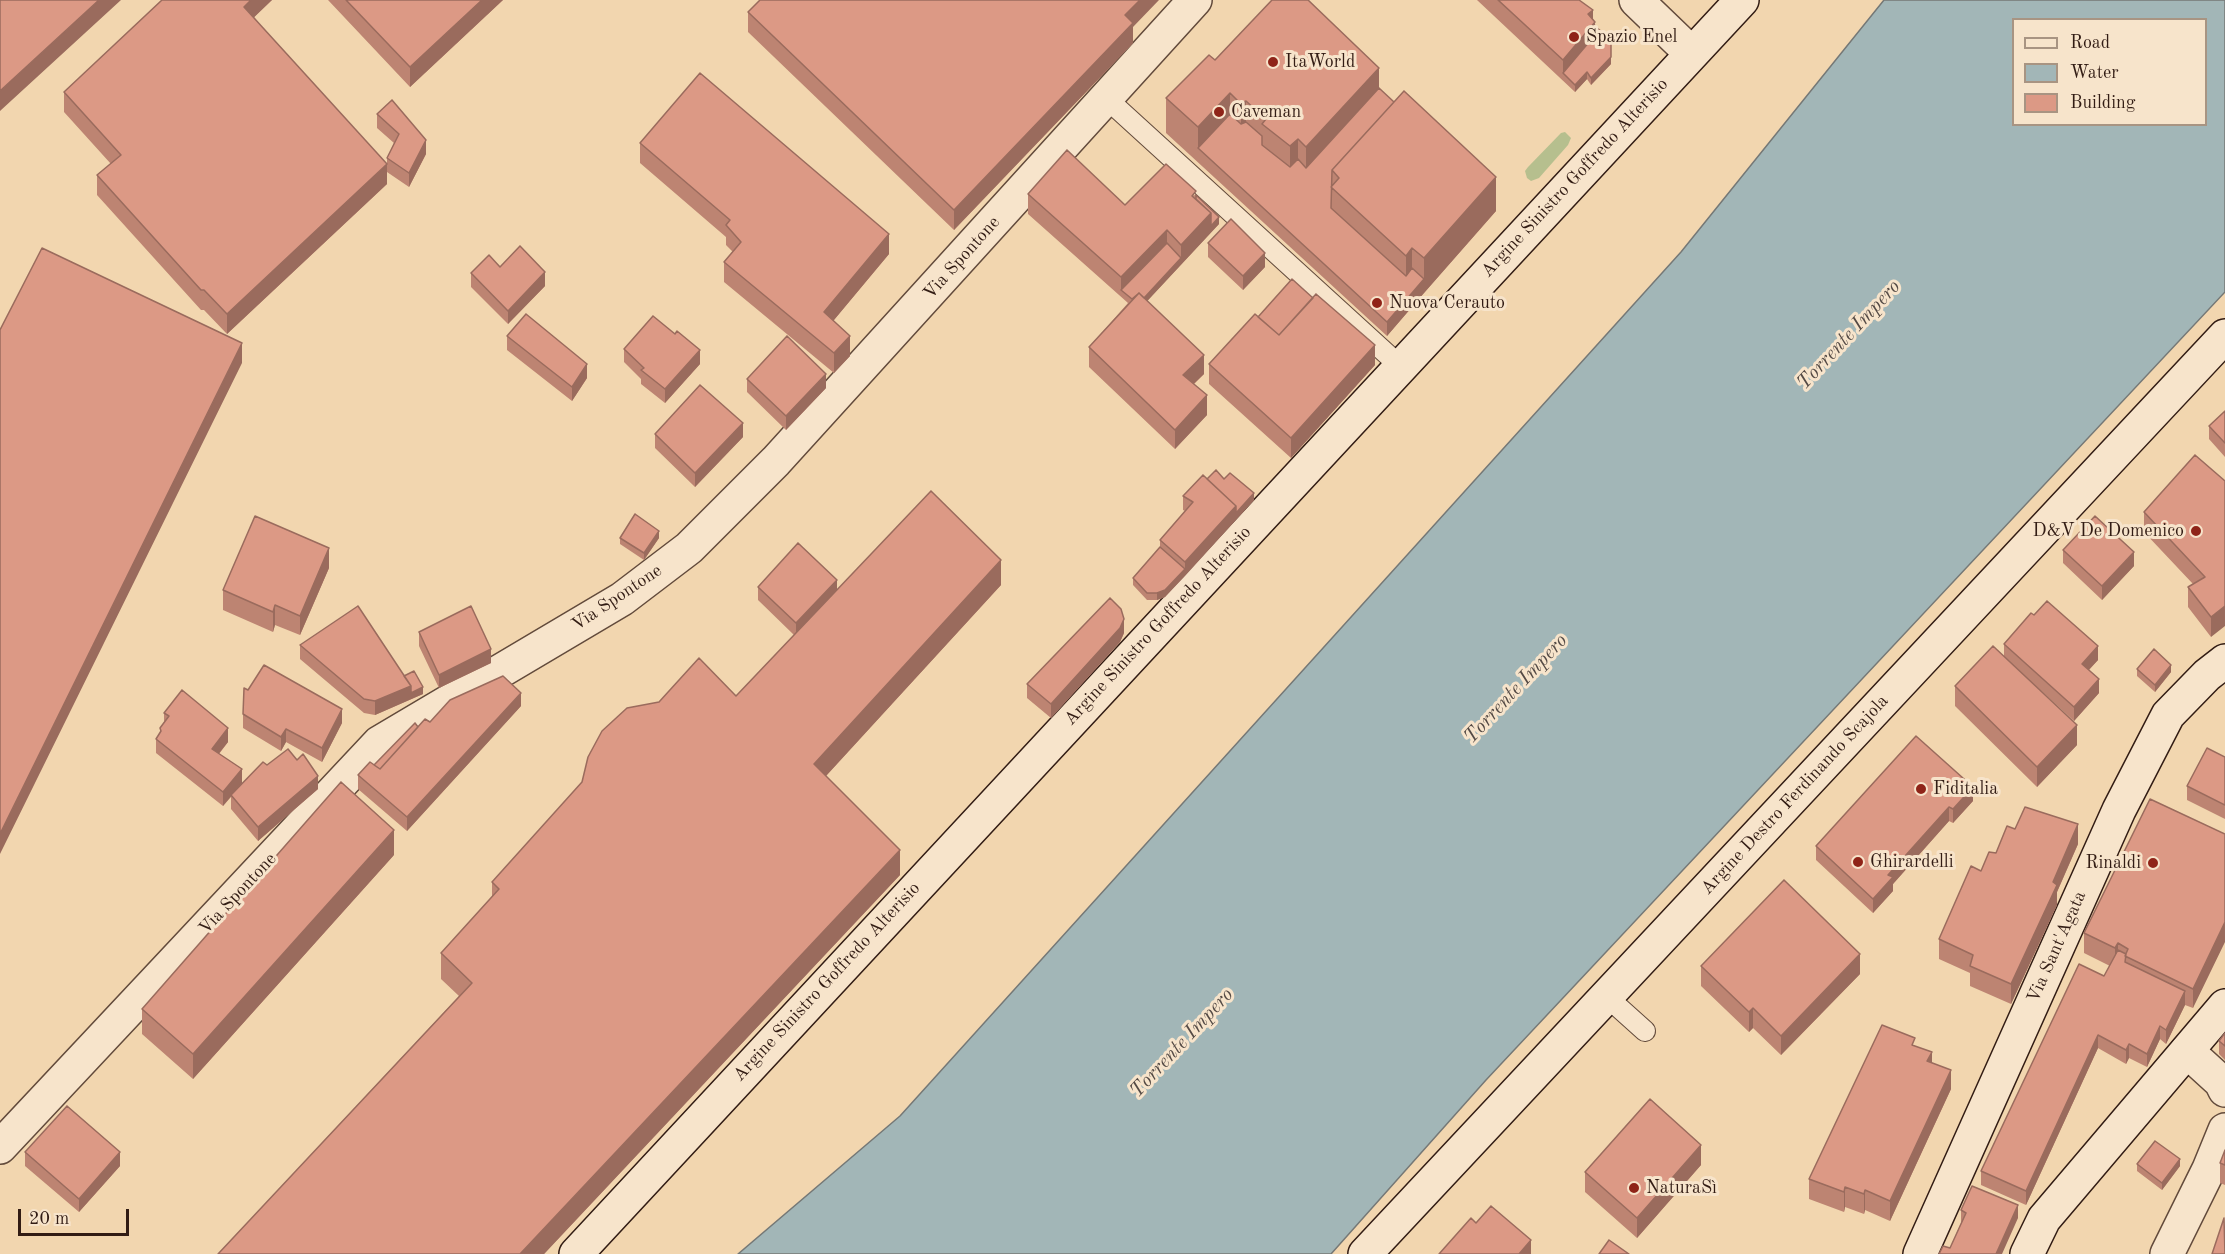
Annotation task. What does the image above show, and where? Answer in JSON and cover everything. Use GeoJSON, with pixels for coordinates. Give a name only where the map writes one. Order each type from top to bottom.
{"type":"FeatureCollection","features":[{"type":"Feature","properties":{"kind":"main road","name":"Via Spontone"},"geometry":{"type":"LineString","coordinates":[[0,1147],[379,743],[622,599],[689,548],[776,461],[1195,0]]}},
{"type":"Feature","properties":{"kind":"main road"},"geometry":{"type":"LineString","coordinates":[[1636,0],[1691,53]]}},
{"type":"Feature","properties":{"kind":"main road","name":"Argine Sinistro Goffredo Alterisio"},"geometry":{"type":"LineString","coordinates":[[576,1254],[1742,0]]}},
{"type":"Feature","properties":{"kind":"main road","name":"Argine Destro Ferdinando Scajola"},"geometry":{"type":"LineString","coordinates":[[1365,1254],[2225,336]]}},
{"type":"Feature","properties":{"kind":"main road","name":"Via Sant'Agata"},"geometry":{"type":"LineString","coordinates":[[1920,1254],[2119,810],[2168,715],[2207,675],[2225,661]]}},
{"type":"Feature","properties":{"kind":"main road"},"geometry":{"type":"LineString","coordinates":[[2027,1254],[2044,1219],[2225,1006]]}},
{"type":"Feature","properties":{"kind":"main road"},"geometry":{"type":"LineString","coordinates":[[2187,1051],[2221,1082],[2225,1090]]}},
{"type":"Feature","properties":{"kind":"main road"},"geometry":{"type":"LineString","coordinates":[[2167,1254],[2209,1169],[2225,1130]]}},
{"type":"Feature","properties":{"kind":"lane"},"geometry":{"type":"LineString","coordinates":[[1106,98],[1400,366]]}},
{"type":"Feature","properties":{"kind":"lane"},"geometry":{"type":"LineString","coordinates":[[1606,996],[1645,1032]]}},
{"type":"Feature","properties":{"kind":"green space"},"geometry":{"type":"Polygon","coordinates":[[[1565,132],[1571,138],[1568,145],[1539,178],[1531,181],[1527,178],[1525,171],[1528,167],[1561,133],[1565,132]]]}},
{"type":"Feature","properties":{"kind":"water","name":"Torrente Impero"},"geometry":{"type":"Polygon","coordinates":[[[1884,0],[2225,0],[2225,292],[1486,1080],[1331,1254],[738,1254],[900,1116],[1681,252],[1884,0]]]}},
{"type":"Feature","properties":{"kind":"building"},"geometry":{"type":"Polygon","coordinates":[[[0,0],[99,0],[0,91],[0,0]]]}},
{"type":"Feature","properties":{"kind":"building"},"geometry":{"type":"Polygon","coordinates":[[[162,0],[251,0],[244,7],[387,164],[227,314],[204,290],[201,290],[97,175],[121,155],[64,92],[162,0]]]}},
{"type":"Feature","properties":{"kind":"building"},"geometry":{"type":"Polygon","coordinates":[[[346,0],[482,0],[410,67],[346,0]]]}},
{"type":"Feature","properties":{"kind":"building"},"geometry":{"type":"Polygon","coordinates":[[[760,0],[1140,0],[1125,15],[1133,23],[954,210],[748,12],[760,0]]]}},
{"type":"Feature","properties":{"kind":"building"},"geometry":{"type":"Polygon","coordinates":[[[1272,0],[1308,0],[1379,68],[1306,147],[1298,139],[1290,146],[1262,124],[1266,119],[1246,101],[1241,104],[1230,93],[1198,127],[1166,98],[1209,55],[1215,60],[1272,0]]]}},
{"type":"Feature","properties":{"kind":"building"},"geometry":{"type":"Polygon","coordinates":[[[1498,0],[1579,0],[1593,10],[1588,14],[1595,22],[1563,60],[1498,0]]]}},
{"type":"Feature","properties":{"kind":"building"},"geometry":{"type":"Polygon","coordinates":[[[1595,26],[1611,40],[1611,57],[1591,78],[1587,72],[1575,85],[1563,73],[1595,35],[1595,26]]]}},
{"type":"Feature","properties":{"kind":"building"},"geometry":{"type":"Polygon","coordinates":[[[700,73],[889,234],[824,312],[850,336],[834,353],[724,262],[741,242],[726,225],[730,220],[640,143],[700,73]]]}},
{"type":"Feature","properties":{"kind":"building"},"geometry":{"type":"Polygon","coordinates":[[[1379,88],[1394,102],[1332,170],[1331,208],[1406,276],[1412,268],[1424,279],[1387,322],[1198,148],[1230,114],[1241,124],[1246,122],[1262,136],[1262,145],[1290,167],[1298,159],[1306,168],[1379,88]]]}},
{"type":"Feature","properties":{"kind":"building"},"geometry":{"type":"Polygon","coordinates":[[[1404,91],[1496,177],[1424,258],[1412,248],[1406,256],[1331,187],[1339,178],[1332,170],[1404,91]]]}},
{"type":"Feature","properties":{"kind":"building"},"geometry":{"type":"Polygon","coordinates":[[[392,100],[426,140],[409,173],[387,158],[399,134],[377,114],[392,100]]]}},
{"type":"Feature","properties":{"kind":"building"},"geometry":{"type":"Polygon","coordinates":[[[1067,150],[1125,205],[1166,164],[1196,191],[1192,196],[1211,213],[1181,245],[1167,230],[1121,277],[1028,194],[1067,150]]]}},
{"type":"Feature","properties":{"kind":"building"},"geometry":{"type":"Polygon","coordinates":[[[1196,195],[1219,217],[1211,226],[1211,213],[1196,199],[1196,195]]]}},
{"type":"Feature","properties":{"kind":"building"},"geometry":{"type":"Polygon","coordinates":[[[1231,219],[1265,253],[1243,276],[1208,243],[1231,219]]]}},
{"type":"Feature","properties":{"kind":"building"},"geometry":{"type":"Polygon","coordinates":[[[1167,243],[1181,258],[1144,298],[1139,293],[1132,299],[1121,290],[1167,243]]]}},
{"type":"Feature","properties":{"kind":"building"},"geometry":{"type":"Polygon","coordinates":[[[520,246],[545,272],[508,311],[471,273],[489,255],[500,267],[520,246]]]}},
{"type":"Feature","properties":{"kind":"building"},"geometry":{"type":"Polygon","coordinates":[[[42,248],[242,343],[0,834],[0,330],[42,248]]]}},
{"type":"Feature","properties":{"kind":"building"},"geometry":{"type":"Polygon","coordinates":[[[1292,279],[1313,298],[1279,335],[1258,317],[1292,279]]]}},
{"type":"Feature","properties":{"kind":"building"},"geometry":{"type":"Polygon","coordinates":[[[1139,293],[1204,355],[1183,375],[1207,395],[1175,430],[1089,347],[1139,293]]]}},
{"type":"Feature","properties":{"kind":"building"},"geometry":{"type":"Polygon","coordinates":[[[1316,294],[1375,345],[1291,438],[1209,364],[1255,314],[1279,335],[1316,294]]]}},
{"type":"Feature","properties":{"kind":"building"},"geometry":{"type":"Polygon","coordinates":[[[526,314],[587,364],[572,387],[507,336],[526,314]]]}},
{"type":"Feature","properties":{"kind":"building"},"geometry":{"type":"Polygon","coordinates":[[[653,316],[675,334],[677,331],[700,350],[665,389],[641,370],[644,368],[624,349],[653,316]]]}},
{"type":"Feature","properties":{"kind":"building"},"geometry":{"type":"Polygon","coordinates":[[[787,336],[826,374],[786,416],[747,379],[787,336]]]}},
{"type":"Feature","properties":{"kind":"building"},"geometry":{"type":"Polygon","coordinates":[[[700,385],[743,423],[695,473],[655,434],[700,385]]]}},
{"type":"Feature","properties":{"kind":"building"},"geometry":{"type":"Polygon","coordinates":[[[2225,411],[2225,443],[2209,426],[2225,411]]]}},
{"type":"Feature","properties":{"kind":"building"},"geometry":{"type":"Polygon","coordinates":[[[2195,455],[2225,481],[2225,606],[2211,617],[2188,587],[2205,577],[2144,512],[2195,455]]]}},
{"type":"Feature","properties":{"kind":"building"},"geometry":{"type":"Polygon","coordinates":[[[1216,470],[1224,479],[1230,473],[1254,493],[1236,513],[1236,506],[1207,479],[1216,470]]]}},
{"type":"Feature","properties":{"kind":"building"},"geometry":{"type":"Polygon","coordinates":[[[1203,475],[1236,506],[1185,562],[1160,540],[1193,502],[1183,496],[1203,475]]]}},
{"type":"Feature","properties":{"kind":"building"},"geometry":{"type":"Polygon","coordinates":[[[931,491],[1001,560],[814,764],[900,850],[520,1254],[218,1254],[472,983],[441,953],[499,889],[492,882],[582,782],[588,757],[602,731],[627,708],[659,702],[699,658],[736,696],[931,491]]]}},
{"type":"Feature","properties":{"kind":"building"},"geometry":{"type":"Polygon","coordinates":[[[635,514],[659,531],[644,553],[620,538],[635,514]]]}},
{"type":"Feature","properties":{"kind":"building"},"geometry":{"type":"Polygon","coordinates":[[[255,516],[329,548],[300,616],[275,605],[273,612],[223,590],[255,516]]]}},
{"type":"Feature","properties":{"kind":"building"},"geometry":{"type":"Polygon","coordinates":[[[2095,516],[2134,552],[2102,586],[2063,550],[2095,516]]]}},
{"type":"Feature","properties":{"kind":"building"},"geometry":{"type":"Polygon","coordinates":[[[798,543],[837,580],[796,623],[758,587],[798,543]]]}},
{"type":"Feature","properties":{"kind":"building"},"geometry":{"type":"Polygon","coordinates":[[[1160,547],[1185,569],[1165,590],[1147,593],[1133,578],[1160,547]]]}},
{"type":"Feature","properties":{"kind":"building"},"geometry":{"type":"Polygon","coordinates":[[[1110,598],[1121,609],[1124,619],[1120,628],[1051,704],[1027,684],[1110,598]]]}},
{"type":"Feature","properties":{"kind":"building"},"geometry":{"type":"Polygon","coordinates":[[[2047,601],[2098,646],[2082,664],[2099,679],[2074,707],[2004,644],[2031,613],[2034,615],[2047,601]]]}},
{"type":"Feature","properties":{"kind":"building"},"geometry":{"type":"Polygon","coordinates":[[[358,606],[411,686],[375,701],[364,699],[300,645],[358,606]]]}},
{"type":"Feature","properties":{"kind":"building"},"geometry":{"type":"Polygon","coordinates":[[[471,606],[491,649],[439,675],[419,632],[471,606]]]}},
{"type":"Feature","properties":{"kind":"building"},"geometry":{"type":"Polygon","coordinates":[[[1993,646],[2077,725],[2037,767],[1955,686],[1993,646]]]}},
{"type":"Feature","properties":{"kind":"building"},"geometry":{"type":"Polygon","coordinates":[[[2154,649],[2171,665],[2155,685],[2137,669],[2154,649]]]}},
{"type":"Feature","properties":{"kind":"building"},"geometry":{"type":"Polygon","coordinates":[[[264,665],[342,709],[322,748],[286,729],[281,737],[243,714],[244,688],[248,690],[264,665]]]}},
{"type":"Feature","properties":{"kind":"building"},"geometry":{"type":"Polygon","coordinates":[[[414,671],[423,687],[411,693],[411,686],[404,676],[414,671]]]}},
{"type":"Feature","properties":{"kind":"building"},"geometry":{"type":"Polygon","coordinates":[[[503,676],[521,693],[407,817],[358,775],[370,762],[380,769],[425,719],[430,722],[450,700],[503,676]]]}},
{"type":"Feature","properties":{"kind":"building"},"geometry":{"type":"Polygon","coordinates":[[[182,690],[228,728],[212,749],[242,769],[223,792],[156,739],[161,731],[160,728],[169,716],[164,713],[182,690]]]}},
{"type":"Feature","properties":{"kind":"building"},"geometry":{"type":"Polygon","coordinates":[[[415,723],[418,727],[380,769],[374,765],[415,723]]]}},
{"type":"Feature","properties":{"kind":"building"},"geometry":{"type":"Polygon","coordinates":[[[1916,736],[1973,787],[1953,809],[1949,807],[1888,875],[1893,877],[1873,899],[1816,846],[1916,736]]]}},
{"type":"Feature","properties":{"kind":"building"},"geometry":{"type":"Polygon","coordinates":[[[2207,748],[2225,757],[2225,805],[2187,786],[2207,748]]]}},
{"type":"Feature","properties":{"kind":"building"},"geometry":{"type":"Polygon","coordinates":[[[288,749],[297,760],[303,754],[318,776],[258,827],[231,795],[263,762],[267,765],[288,749]]]}},
{"type":"Feature","properties":{"kind":"building"},"geometry":{"type":"Polygon","coordinates":[[[341,782],[394,830],[193,1054],[142,1009],[341,782]]]}},
{"type":"Feature","properties":{"kind":"building"},"geometry":{"type":"Polygon","coordinates":[[[2150,799],[2225,834],[2225,922],[2193,989],[2125,956],[2128,949],[2118,943],[2115,948],[2084,933],[2150,799]]]}},
{"type":"Feature","properties":{"kind":"building"},"geometry":{"type":"Polygon","coordinates":[[[2025,807],[2078,824],[2053,882],[2057,885],[2011,984],[1970,966],[1973,955],[1939,939],[1971,866],[1981,871],[1989,852],[1996,853],[2007,826],[2015,829],[2025,807]]]}},
{"type":"Feature","properties":{"kind":"building"},"geometry":{"type":"Polygon","coordinates":[[[1784,880],[1860,954],[1781,1036],[1753,1008],[1749,1012],[1701,966],[1784,880]]]}},
{"type":"Feature","properties":{"kind":"building"},"geometry":{"type":"Polygon","coordinates":[[[2118,950],[2126,954],[2125,962],[2185,991],[2166,1030],[2160,1026],[2147,1054],[2129,1044],[2126,1050],[2098,1035],[2026,1191],[1981,1171],[2079,964],[2104,976],[2118,950]]]}},
{"type":"Feature","properties":{"kind":"building"},"geometry":{"type":"Polygon","coordinates":[[[1882,1025],[1915,1038],[1912,1045],[1932,1052],[1927,1061],[1951,1070],[1890,1201],[1865,1190],[1864,1194],[1845,1187],[1844,1192],[1809,1179],[1882,1025]]]}},
{"type":"Feature","properties":{"kind":"building"},"geometry":{"type":"Polygon","coordinates":[[[2225,1033],[2225,1046],[2219,1041],[2225,1033]]]}},
{"type":"Feature","properties":{"kind":"building"},"geometry":{"type":"Polygon","coordinates":[[[1650,1099],[1701,1145],[1637,1218],[1585,1172],[1650,1099]]]}},
{"type":"Feature","properties":{"kind":"building"},"geometry":{"type":"Polygon","coordinates":[[[67,1106],[120,1152],[79,1199],[25,1152],[67,1106]]]}},
{"type":"Feature","properties":{"kind":"building"},"geometry":{"type":"Polygon","coordinates":[[[2155,1141],[2180,1159],[2162,1183],[2137,1164],[2155,1141]]]}},
{"type":"Feature","properties":{"kind":"building"},"geometry":{"type":"Polygon","coordinates":[[[2225,1150],[2225,1165],[2220,1163],[2225,1150]]]}},
{"type":"Feature","properties":{"kind":"building"},"geometry":{"type":"Polygon","coordinates":[[[1972,1186],[2018,1205],[1996,1254],[1939,1254],[1943,1246],[1950,1248],[1966,1213],[1961,1210],[1972,1186]]]}},
{"type":"Feature","properties":{"kind":"building"},"geometry":{"type":"Polygon","coordinates":[[[1491,1206],[1531,1240],[1519,1254],[1439,1254],[1471,1218],[1476,1223],[1491,1206]]]}},
{"type":"Feature","properties":{"kind":"building"},"geometry":{"type":"Polygon","coordinates":[[[2224,1218],[2225,1254],[2212,1254],[2224,1218]]]}},
{"type":"Feature","properties":{"kind":"building"},"geometry":{"type":"Polygon","coordinates":[[[1609,1240],[1629,1254],[1599,1254],[1609,1240]]]}},
{"type":"Feature","properties":{"kind":"place","name":"Spazio Enel"},"geometry":{"type":"Point","coordinates":[1574,37]}},
{"type":"Feature","properties":{"kind":"place","name":"ItaWorld"},"geometry":{"type":"Point","coordinates":[1273,62]}},
{"type":"Feature","properties":{"kind":"place","name":"Caveman"},"geometry":{"type":"Point","coordinates":[1219,112]}},
{"type":"Feature","properties":{"kind":"place","name":"Nuova Cerauto"},"geometry":{"type":"Point","coordinates":[1377,303]}},
{"type":"Feature","properties":{"kind":"place","name":"D&V De Domenico"},"geometry":{"type":"Point","coordinates":[2196,531]}},
{"type":"Feature","properties":{"kind":"place","name":"Fiditalia"},"geometry":{"type":"Point","coordinates":[1921,789]}},
{"type":"Feature","properties":{"kind":"place","name":"Ghirardelli"},"geometry":{"type":"Point","coordinates":[1858,862]}},
{"type":"Feature","properties":{"kind":"place","name":"Rinaldi"},"geometry":{"type":"Point","coordinates":[2153,863]}},
{"type":"Feature","properties":{"kind":"place","name":"NaturaSì"},"geometry":{"type":"Point","coordinates":[1634,1188]}}]}
